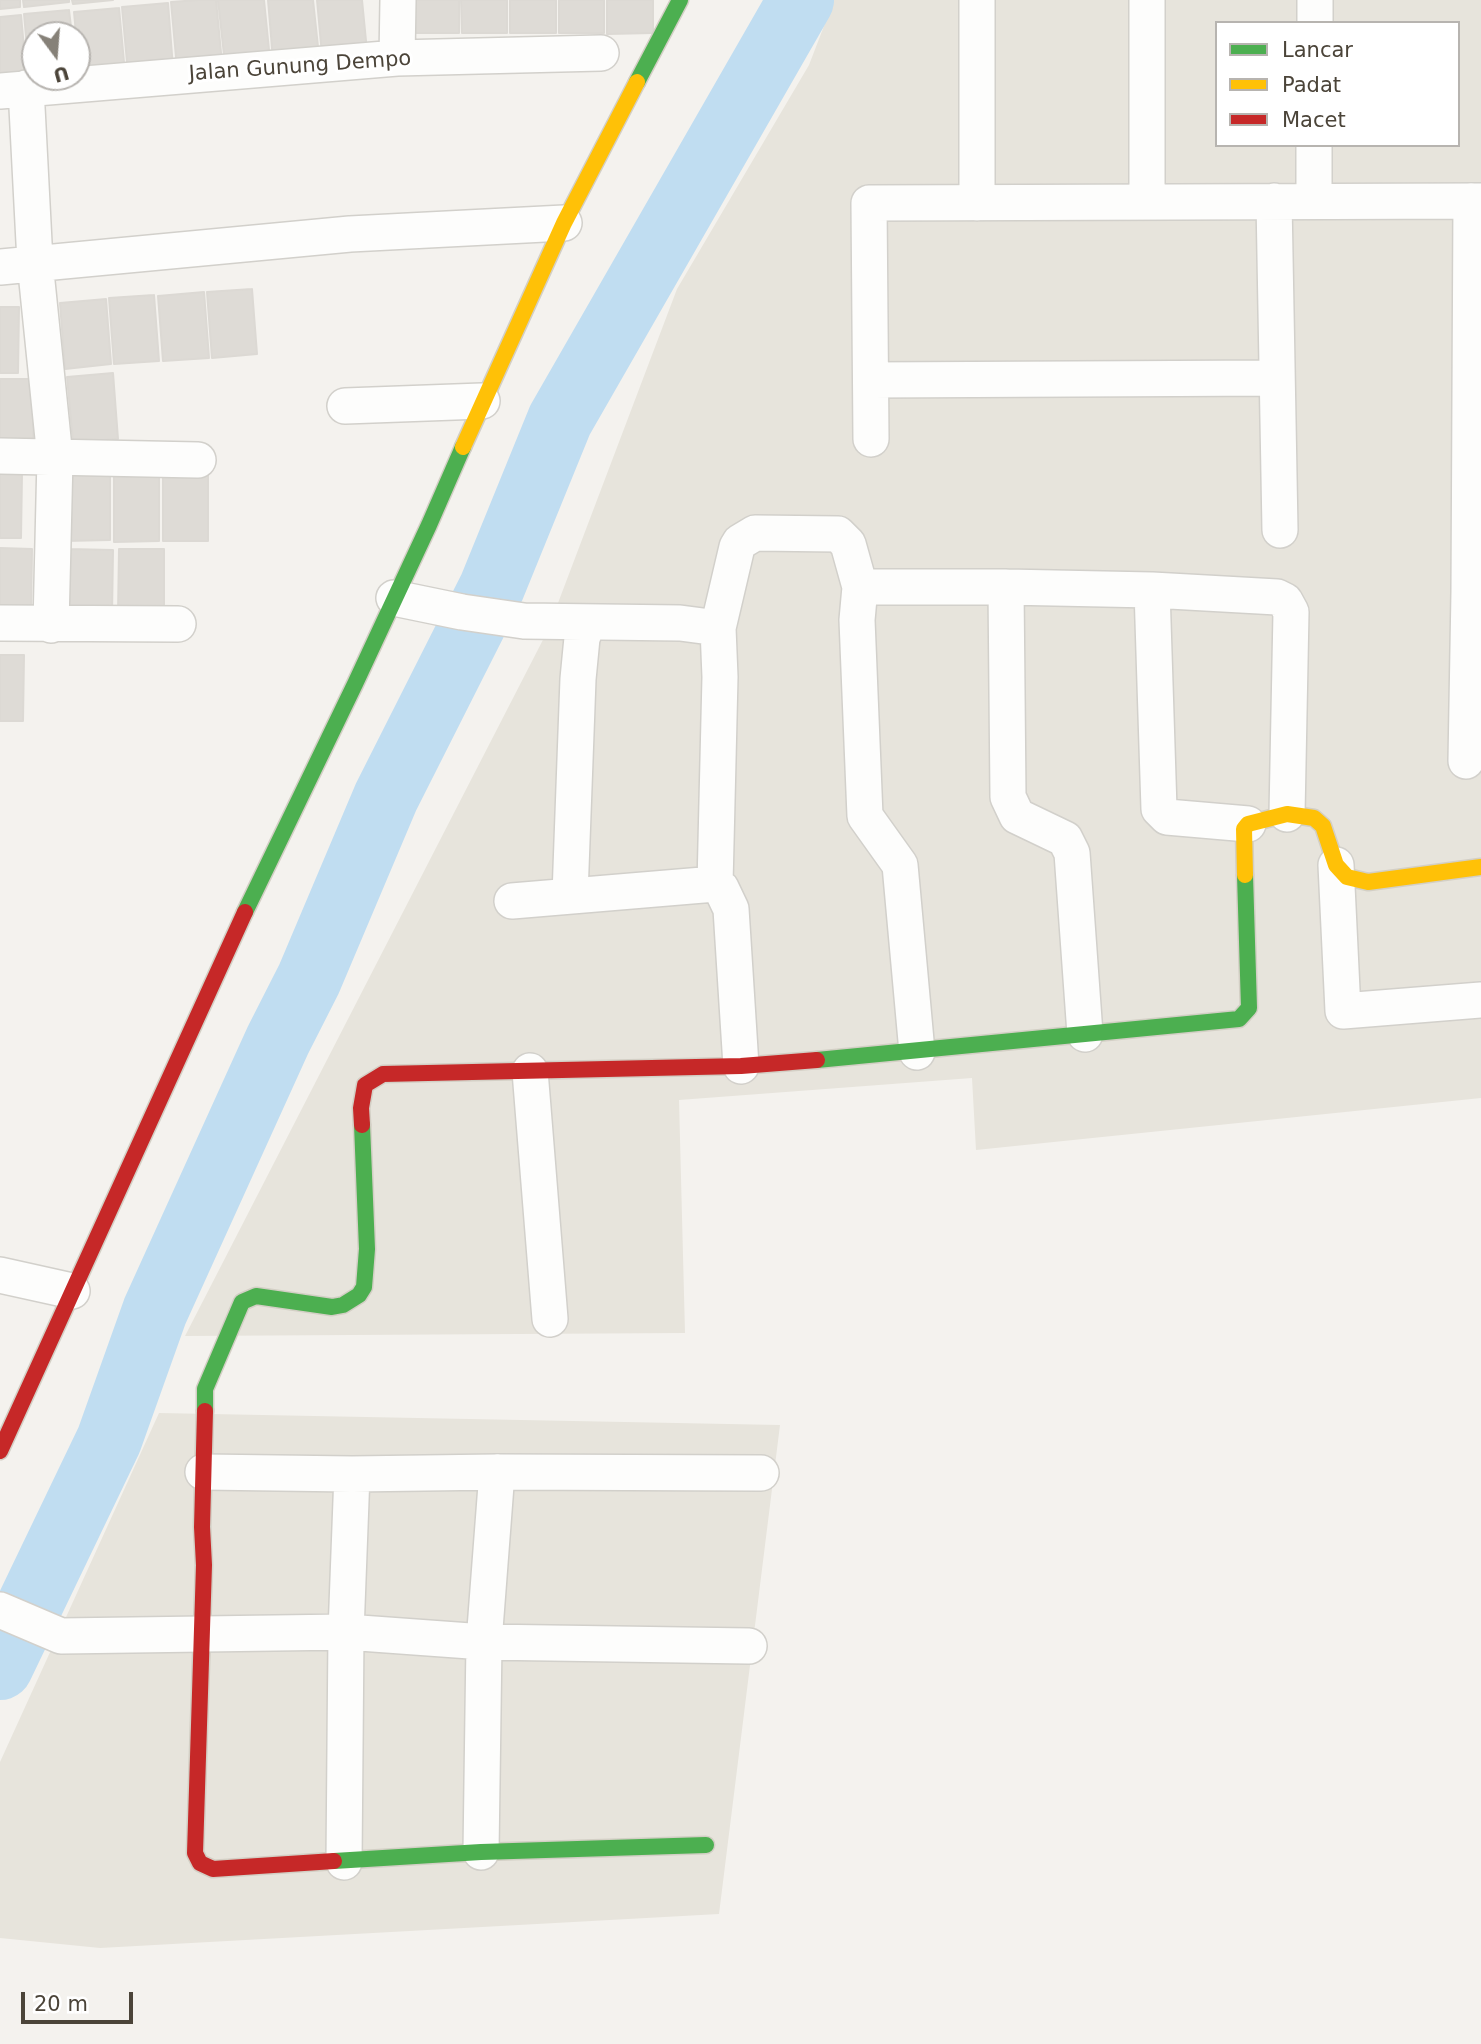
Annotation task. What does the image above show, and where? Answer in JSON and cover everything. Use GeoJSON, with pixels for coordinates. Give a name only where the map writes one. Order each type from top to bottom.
{"type":"FeatureCollection","features":[{"type":"Feature","properties":{"kind":"street"},"geometry":{"type":"LineString","coordinates":[[397,58],[398,0]]}},
{"type":"Feature","properties":{"kind":"street"},"geometry":{"type":"LineString","coordinates":[[0,1451],[262,875],[394,598],[564,223],[680,0]]}},
{"type":"Feature","properties":{"kind":"street"},"geometry":{"type":"LineString","coordinates":[[977,0],[977,203]]}},
{"type":"Feature","properties":{"kind":"street"},"geometry":{"type":"LineString","coordinates":[[1147,0],[1147,202]]}},
{"type":"Feature","properties":{"kind":"street"},"geometry":{"type":"LineString","coordinates":[[1315,0],[1315,21]]}},
{"type":"Feature","properties":{"kind":"street","name":"Jalan Gunung Dempo"},"geometry":{"type":"LineString","coordinates":[[13,89],[397,58],[601,53]]}},
{"type":"Feature","properties":{"kind":"street"},"geometry":{"type":"LineString","coordinates":[[13,89],[55,458],[51,625]]}},
{"type":"Feature","properties":{"kind":"street"},"geometry":{"type":"LineString","coordinates":[[1314,147],[1314,201]]}},
{"type":"Feature","properties":{"kind":"street"},"geometry":{"type":"LineString","coordinates":[[1274,201],[1280,530]]}},
{"type":"Feature","properties":{"kind":"street"},"geometry":{"type":"LineString","coordinates":[[871,439],[869,203],[1476,201],[1475,592],[1466,761]]}},
{"type":"Feature","properties":{"kind":"street"},"geometry":{"type":"LineString","coordinates":[[0,267],[350,234],[564,223]]}},
{"type":"Feature","properties":{"kind":"street"},"geometry":{"type":"LineString","coordinates":[[871,380],[1277,377]]}},
{"type":"Feature","properties":{"kind":"street"},"geometry":{"type":"LineString","coordinates":[[345,406],[482,401]]}},
{"type":"Feature","properties":{"kind":"street"},"geometry":{"type":"LineString","coordinates":[[0,456],[198,460]]}},
{"type":"Feature","properties":{"kind":"street"},"geometry":{"type":"LineString","coordinates":[[741,1066],[731,909],[726,896],[715,884],[720,677],[718,628],[737,547],[740,542],[755,533],[838,534],[848,544],[860,587],[857,620],[865,816],[900,865],[917,1052]]}},
{"type":"Feature","properties":{"kind":"street"},"geometry":{"type":"LineString","coordinates":[[860,587],[1153,590],[1277,597],[1285,601],[1292,612],[1287,814]]}},
{"type":"Feature","properties":{"kind":"street"},"geometry":{"type":"LineString","coordinates":[[1006,587],[1008,797],[1012,811],[1017,816],[1065,839],[1072,853],[1086,1034]]}},
{"type":"Feature","properties":{"kind":"street"},"geometry":{"type":"LineString","coordinates":[[1153,590],[1159,809],[1167,817],[1248,824],[1287,814],[1314,818],[1324,826],[1336,864],[1343,1011],[1481,1000]]}},
{"type":"Feature","properties":{"kind":"street"},"geometry":{"type":"LineString","coordinates":[[394,598],[524,621],[680,623],[718,628]]}},
{"type":"Feature","properties":{"kind":"street"},"geometry":{"type":"LineString","coordinates":[[570,895],[578,679],[582,638],[588,623]]}},
{"type":"Feature","properties":{"kind":"street"},"geometry":{"type":"LineString","coordinates":[[0,624],[178,624]]}},
{"type":"Feature","properties":{"kind":"street"},"geometry":{"type":"LineString","coordinates":[[706,1844],[481,1852],[213,1869],[200,1863],[195,1853],[202,1634],[205,1389],[242,1302],[256,1296],[332,1307],[343,1305],[359,1295],[364,1287],[367,1277],[367,1249],[360,1108],[365,1085],[383,1074],[741,1066],[917,1052],[1239,1019],[1249,1008],[1244,829],[1248,824]]}},
{"type":"Feature","properties":{"kind":"street"},"geometry":{"type":"LineString","coordinates":[[1336,864],[1348,877],[1368,881],[1481,867]]}},
{"type":"Feature","properties":{"kind":"street"},"geometry":{"type":"LineString","coordinates":[[512,901],[715,884]]}},
{"type":"Feature","properties":{"kind":"street"},"geometry":{"type":"LineString","coordinates":[[530,1071],[550,1319]]}},
{"type":"Feature","properties":{"kind":"street"},"geometry":{"type":"LineString","coordinates":[[0,1275],[72,1291]]}},
{"type":"Feature","properties":{"kind":"street"},"geometry":{"type":"LineString","coordinates":[[203,1472],[761,1473]]}},
{"type":"Feature","properties":{"kind":"street"},"geometry":{"type":"LineString","coordinates":[[481,1852],[484,1642],[497,1472]]}},
{"type":"Feature","properties":{"kind":"street"},"geometry":{"type":"LineString","coordinates":[[344,1862],[346,1632],[352,1474]]}},
{"type":"Feature","properties":{"kind":"street"},"geometry":{"type":"LineString","coordinates":[[0,1610],[61,1636],[346,1632],[484,1642],[749,1646]]}},
{"type":"Feature","properties":{"kind":"shaded area"},"geometry":{"type":"Polygon","coordinates":[[[834,0],[1481,0],[1481,1098],[976,1150],[972,1078],[679,1100],[685,1333],[185,1336],[547,632],[677,289],[809,65],[834,0]]]}},
{"type":"Feature","properties":{"kind":"shaded area"},"geometry":{"type":"Polygon","coordinates":[[[159,1413],[780,1425],[719,1914],[100,1948],[0,1938],[0,1762],[159,1413]]]}},
{"type":"Feature","properties":{"kind":"building"},"geometry":{"type":"Polygon","coordinates":[[[0,0],[20,0],[20,7],[0,9],[0,0]]]}},
{"type":"Feature","properties":{"kind":"building"},"geometry":{"type":"Polygon","coordinates":[[[23,0],[69,0],[69,2],[24,7],[23,0]]]}},
{"type":"Feature","properties":{"kind":"building"},"geometry":{"type":"Polygon","coordinates":[[[72,0],[113,0],[73,4],[72,0]]]}},
{"type":"Feature","properties":{"kind":"building"},"geometry":{"type":"Polygon","coordinates":[[[216,0],[222,63],[177,68],[171,2],[216,0]]]}},
{"type":"Feature","properties":{"kind":"building"},"geometry":{"type":"Polygon","coordinates":[[[218,0],[264,0],[270,60],[225,64],[218,0]]]}},
{"type":"Feature","properties":{"kind":"building"},"geometry":{"type":"Polygon","coordinates":[[[268,0],[313,0],[319,56],[273,60],[268,0]]]}},
{"type":"Feature","properties":{"kind":"building"},"geometry":{"type":"Polygon","coordinates":[[[317,0],[362,0],[367,51],[322,55],[317,0]]]}},
{"type":"Feature","properties":{"kind":"building"},"geometry":{"type":"Polygon","coordinates":[[[413,0],[459,0],[459,33],[413,33],[413,0]]]}},
{"type":"Feature","properties":{"kind":"building"},"geometry":{"type":"Polygon","coordinates":[[[461,0],[507,0],[507,33],[462,33],[461,0]]]}},
{"type":"Feature","properties":{"kind":"building"},"geometry":{"type":"Polygon","coordinates":[[[510,0],[556,0],[556,33],[510,33],[510,0]]]}},
{"type":"Feature","properties":{"kind":"building"},"geometry":{"type":"Polygon","coordinates":[[[559,0],[604,0],[604,33],[559,33],[559,0]]]}},
{"type":"Feature","properties":{"kind":"building"},"geometry":{"type":"Polygon","coordinates":[[[607,0],[653,0],[653,33],[607,34],[607,0]]]}},
{"type":"Feature","properties":{"kind":"building"},"geometry":{"type":"Polygon","coordinates":[[[168,3],[173,68],[128,73],[122,7],[168,3]]]}},
{"type":"Feature","properties":{"kind":"building"},"geometry":{"type":"Polygon","coordinates":[[[119,8],[125,73],[91,76],[91,21],[75,21],[74,12],[119,8]]]}},
{"type":"Feature","properties":{"kind":"building"},"geometry":{"type":"Polygon","coordinates":[[[69,10],[70,21],[25,21],[24,14],[69,10]]]}},
{"type":"Feature","properties":{"kind":"building"},"geometry":{"type":"Polygon","coordinates":[[[21,15],[21,81],[0,83],[0,17],[21,15]]]}},
{"type":"Feature","properties":{"kind":"building"},"geometry":{"type":"Polygon","coordinates":[[[252,289],[257,354],[212,358],[207,292],[252,289]]]}},
{"type":"Feature","properties":{"kind":"building"},"geometry":{"type":"Polygon","coordinates":[[[204,292],[209,358],[163,361],[158,296],[204,292]]]}},
{"type":"Feature","properties":{"kind":"building"},"geometry":{"type":"Polygon","coordinates":[[[154,295],[159,361],[114,364],[109,298],[154,295]]]}},
{"type":"Feature","properties":{"kind":"building"},"geometry":{"type":"Polygon","coordinates":[[[106,299],[111,364],[65,369],[60,303],[106,299]]]}},
{"type":"Feature","properties":{"kind":"building"},"geometry":{"type":"Polygon","coordinates":[[[0,307],[19,307],[18,373],[0,373],[0,307]]]}},
{"type":"Feature","properties":{"kind":"building"},"geometry":{"type":"Polygon","coordinates":[[[113,373],[118,439],[73,442],[67,377],[113,373]]]}},
{"type":"Feature","properties":{"kind":"building"},"geometry":{"type":"Polygon","coordinates":[[[0,379],[34,379],[33,444],[0,444],[0,379]]]}},
{"type":"Feature","properties":{"kind":"building"},"geometry":{"type":"Polygon","coordinates":[[[0,472],[22,473],[21,538],[0,538],[0,472]]]}},
{"type":"Feature","properties":{"kind":"building"},"geometry":{"type":"Polygon","coordinates":[[[64,475],[110,475],[110,540],[65,541],[64,475]]]}},
{"type":"Feature","properties":{"kind":"building"},"geometry":{"type":"Polygon","coordinates":[[[208,475],[208,541],[163,541],[163,476],[208,475]]]}},
{"type":"Feature","properties":{"kind":"building"},"geometry":{"type":"Polygon","coordinates":[[[114,476],[159,476],[159,541],[114,542],[114,476]]]}},
{"type":"Feature","properties":{"kind":"building"},"geometry":{"type":"Polygon","coordinates":[[[0,548],[32,549],[31,614],[0,614],[0,548]]]}},
{"type":"Feature","properties":{"kind":"building"},"geometry":{"type":"Polygon","coordinates":[[[68,549],[113,550],[112,616],[66,615],[68,549]]]}},
{"type":"Feature","properties":{"kind":"building"},"geometry":{"type":"Polygon","coordinates":[[[119,549],[164,549],[164,615],[118,615],[119,549]]]}},
{"type":"Feature","properties":{"kind":"building"},"geometry":{"type":"Polygon","coordinates":[[[0,655],[24,655],[23,721],[0,721],[0,655]]]}},
{"type":"Feature","properties":{"kind":"waterway"},"geometry":{"type":"LineString","coordinates":[[0,1667],[109,1440],[155,1311],[278,1040],[309,979],[386,797],[492,587],[560,420],[801,0]]}},
{"type":"Feature","properties":{"kind":"traffic: fast"},"geometry":{"type":"LineString","coordinates":[[637,82],[680,0]]}},
{"type":"Feature","properties":{"kind":"traffic: fast"},"geometry":{"type":"LineString","coordinates":[[245,912],[355,684],[463,447]]}},
{"type":"Feature","properties":{"kind":"traffic: fast"},"geometry":{"type":"LineString","coordinates":[[817,1060],[1239,1019],[1249,1008],[1245,875]]}},
{"type":"Feature","properties":{"kind":"traffic: fast"},"geometry":{"type":"LineString","coordinates":[[205,1411],[205,1389],[242,1302],[256,1296],[332,1307],[343,1305],[359,1295],[364,1287],[367,1249],[362,1125]]}},
{"type":"Feature","properties":{"kind":"traffic: fast"},"geometry":{"type":"LineString","coordinates":[[334,1861],[481,1852],[706,1845]]}},
{"type":"Feature","properties":{"kind":"traffic: slow"},"geometry":{"type":"LineString","coordinates":[[463,447],[564,223],[637,82]]}},
{"type":"Feature","properties":{"kind":"traffic: slow"},"geometry":{"type":"LineString","coordinates":[[1245,875],[1244,829],[1248,824],[1287,814],[1314,818],[1323,826],[1336,865],[1347,877],[1368,882],[1481,867]]}},
{"type":"Feature","properties":{"kind":"traffic: jam"},"geometry":{"type":"LineString","coordinates":[[0,1451],[245,912]]}},
{"type":"Feature","properties":{"kind":"traffic: jam"},"geometry":{"type":"LineString","coordinates":[[362,1125],[361,1108],[365,1085],[383,1074],[741,1066],[817,1060]]}},
{"type":"Feature","properties":{"kind":"traffic: jam"},"geometry":{"type":"LineString","coordinates":[[205,1411],[202,1527],[204,1565],[195,1853],[200,1863],[213,1869],[334,1861]]}}]}
